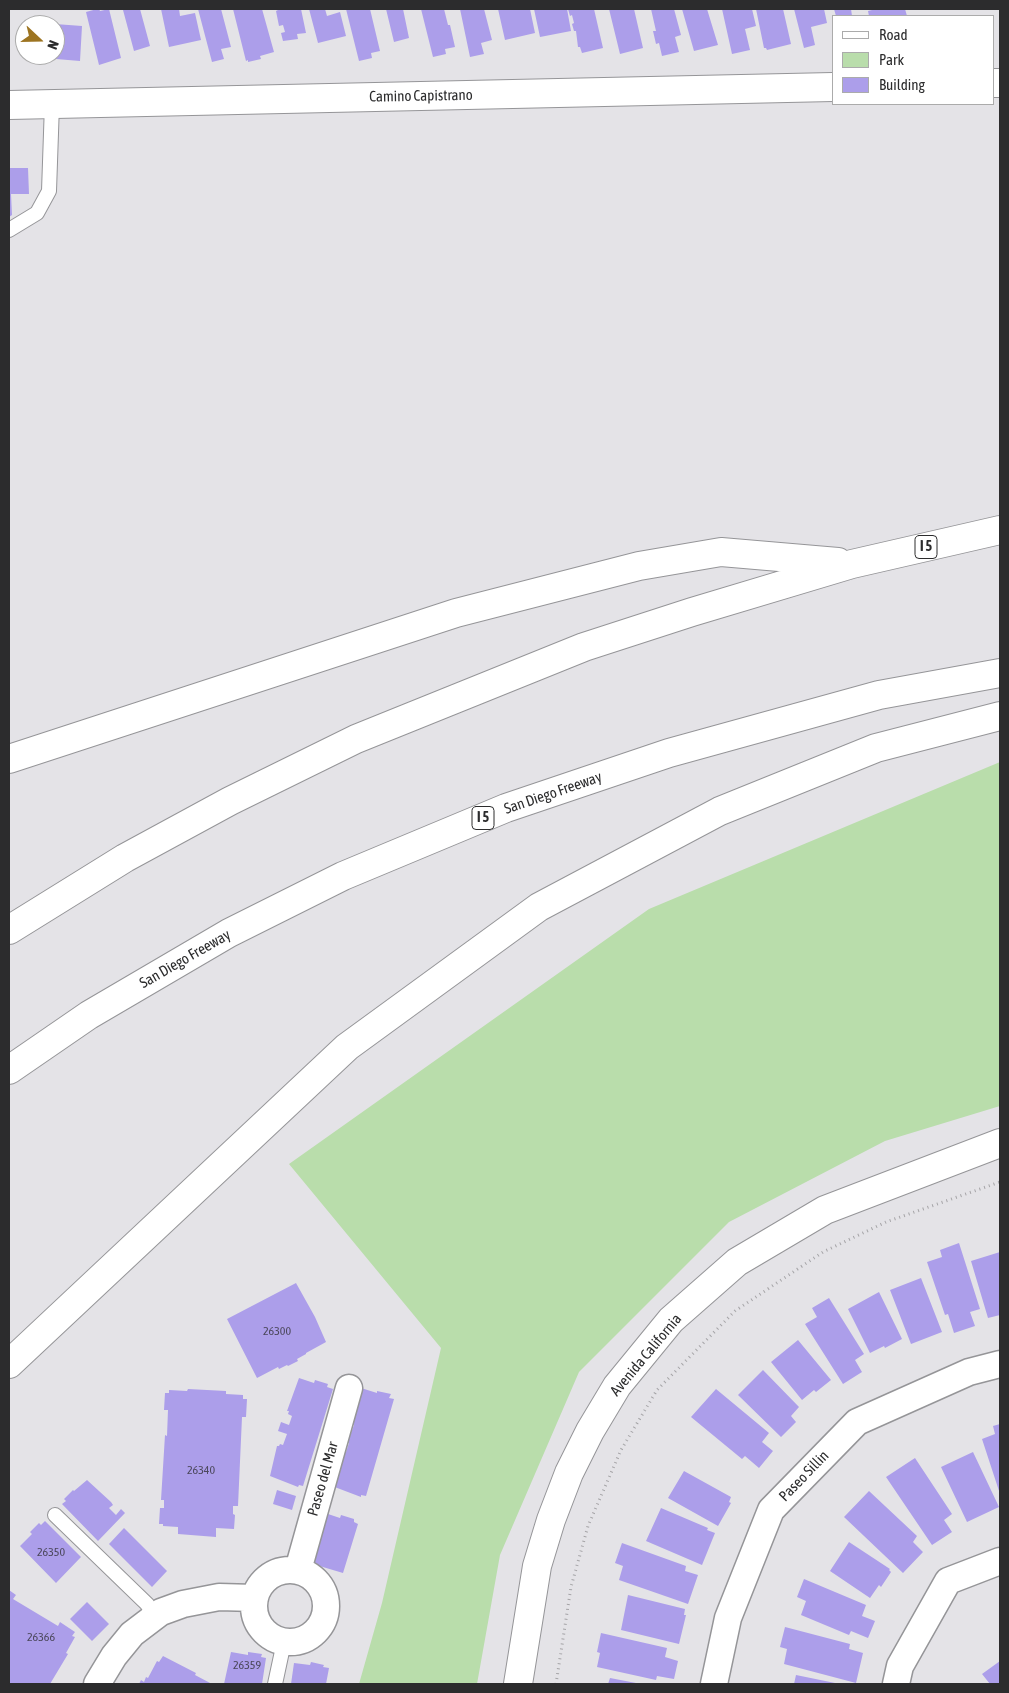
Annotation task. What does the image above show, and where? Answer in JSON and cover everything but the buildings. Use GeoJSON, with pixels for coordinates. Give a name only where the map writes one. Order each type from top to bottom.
{"type":"FeatureCollection","features":[{"type":"Feature","properties":{"kind":"main road","name":"Camino Capistrano"},"geometry":{"type":"LineString","coordinates":[[9,105],[832,87]]}},
{"type":"Feature","properties":{"kind":"main road","name":"I 5"},"geometry":{"type":"LineString","coordinates":[[9,930],[125,858],[230,801],[356,739],[584,647],[852,564],[1000,530]]}},
{"type":"Feature","properties":{"kind":"main road"},"geometry":{"type":"LineString","coordinates":[[9,759],[456,613],[639,566],[721,552],[852,564]]}},
{"type":"Feature","properties":{"kind":"main road","name":"San Diego Freeway"},"geometry":{"type":"LineString","coordinates":[[9,1070],[89,1015],[228,933],[343,876],[506,808],[669,753],[879,695],[1000,672]]}},
{"type":"Feature","properties":{"kind":"main road"},"geometry":{"type":"LineString","coordinates":[[9,1364],[347,1047],[539,907],[720,811],[876,748],[1000,716]]}},
{"type":"Feature","properties":{"kind":"main road","name":"Avenida California"},"geometry":{"type":"LineString","coordinates":[[518,1684],[537,1566],[551,1520],[569,1473],[590,1430],[617,1386],[671,1320],[737,1262],[825,1210],[1000,1143]]}},
{"type":"Feature","properties":{"kind":"street","name":"Paseo Sillin"},"geometry":{"type":"LineString","coordinates":[[714,1684],[728,1618],[771,1510],[857,1422],[968,1372],[1000,1364]]}},
{"type":"Feature","properties":{"kind":"street","name":"Paseo del Mar"},"geometry":{"type":"LineString","coordinates":[[298,1570],[349,1388]]}},
{"type":"Feature","properties":{"kind":"street"},"geometry":{"type":"LineString","coordinates":[[896,1684],[900,1666],[948,1581],[1000,1561]]}},
{"type":"Feature","properties":{"kind":"street"},"geometry":{"type":"LineString","coordinates":[[285,1569],[298,1570],[312,1576],[321,1585],[326,1596],[327,1610],[323,1622],[316,1632],[305,1640],[284,1642],[270,1636],[261,1627],[254,1612],[255,1598],[262,1583],[271,1574],[285,1569]]}},
{"type":"Feature","properties":{"kind":"street"},"geometry":{"type":"LineString","coordinates":[[97,1684],[114,1656],[132,1634],[161,1612],[183,1604],[219,1597],[255,1598]]}},
{"type":"Feature","properties":{"kind":"lane"},"geometry":{"type":"LineString","coordinates":[[9,230],[37,213],[49,191],[52,104]]}},
{"type":"Feature","properties":{"kind":"lane"},"geometry":{"type":"LineString","coordinates":[[55,1515],[147,1604],[155,1616]]}},
{"type":"Feature","properties":{"kind":"lane"},"geometry":{"type":"LineString","coordinates":[[275,1684],[284,1642]]}},
{"type":"Feature","properties":{"kind":"path"},"geometry":{"type":"LineString","coordinates":[[556,1684],[571,1587],[588,1526],[621,1450],[657,1390],[735,1311],[822,1252],[886,1222],[1000,1182]]}},
{"type":"Feature","properties":{"kind":"green space"},"geometry":{"type":"Polygon","coordinates":[[[1000,762],[1000,1106],[885,1141],[729,1222],[579,1372],[500,1555],[477,1684],[359,1684],[382,1603],[441,1348],[289,1164],[649,909],[1000,762]]]}}]}
